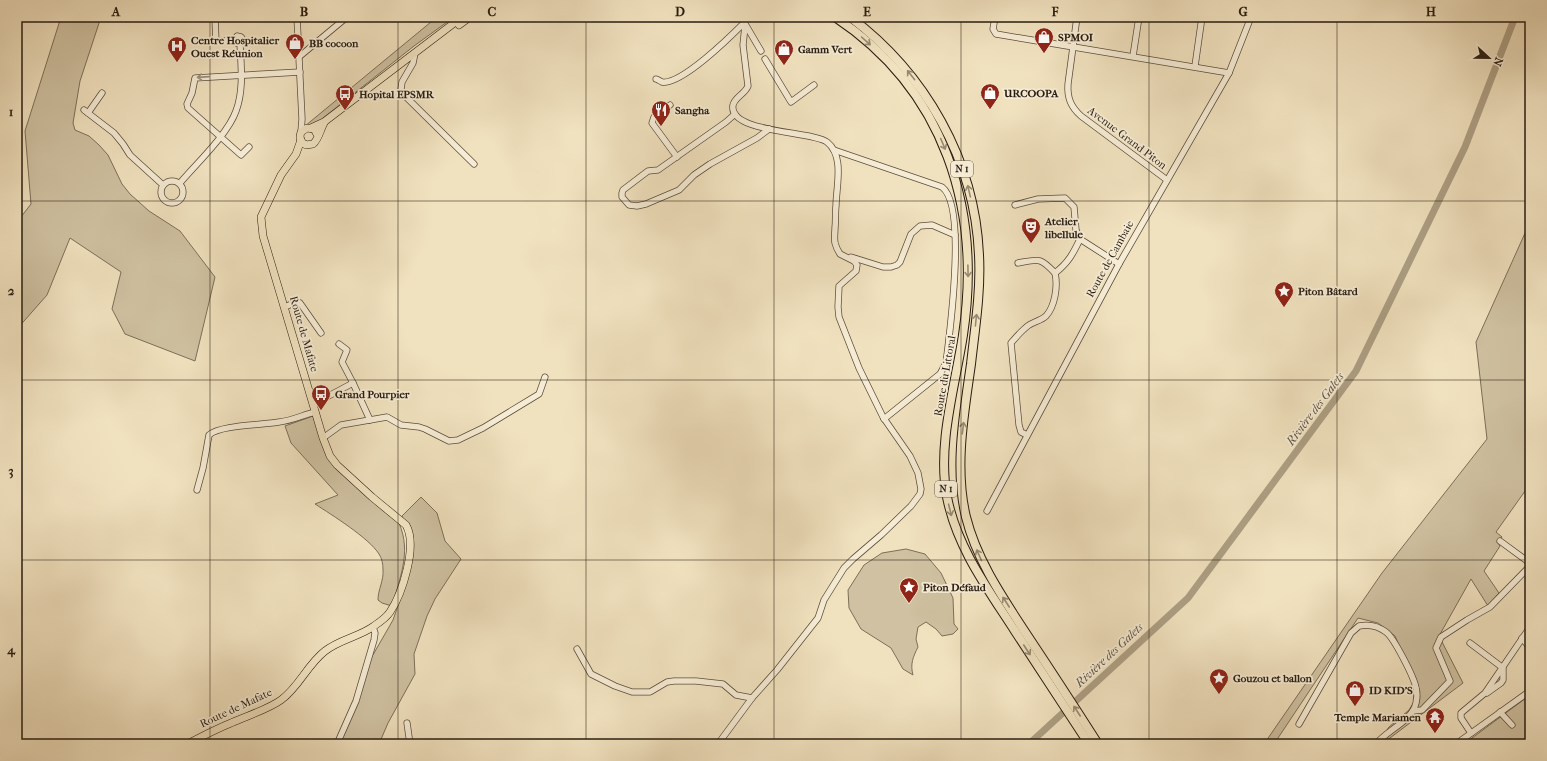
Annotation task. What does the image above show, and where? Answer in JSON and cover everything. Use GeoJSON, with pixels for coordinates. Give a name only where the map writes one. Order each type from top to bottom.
{"type":"FeatureCollection","features":[{"type":"Feature","properties":{"kind":"highway","name":"Route du Littoral"},"geometry":{"type":"LineString","coordinates":[[835,17],[861,36],[879,52],[910,88],[928,115],[942,141],[957,184],[965,221],[968,276],[963,333],[944,454],[944,476],[955,528],[966,553],[1098,744]]}},
{"type":"Feature","properties":{"kind":"highway","name":"Route du Littoral"},"geometry":{"type":"LineString","coordinates":[[850,17],[888,49],[920,86],[946,129],[967,182],[975,217],[979,255],[977,312],[962,435],[961,482],[966,516],[974,544],[994,592],[1089,744]]}},
{"type":"Feature","properties":{"kind":"main road"},"geometry":{"type":"LineString","coordinates":[[324,122],[315,143],[309,146],[304,144],[301,140],[307,130],[324,122],[462,17]]}},
{"type":"Feature","properties":{"kind":"main road"},"geometry":{"type":"LineString","coordinates":[[417,52],[470,17]]}},
{"type":"Feature","properties":{"kind":"main road"},"geometry":{"type":"LineString","coordinates":[[307,130],[316,131],[318,136]]}},
{"type":"Feature","properties":{"kind":"main road","name":"Route de Mafate"},"geometry":{"type":"LineString","coordinates":[[187,744],[229,723],[280,701],[293,690],[318,656],[342,641],[373,627],[389,613],[400,590],[410,559],[409,531],[403,522],[372,497],[337,465],[330,456],[315,412],[263,236],[261,217],[281,175],[296,154],[301,140]]}},
{"type":"Feature","properties":{"kind":"main road","name":"Route de Mafate"},"geometry":{"type":"LineString","coordinates":[[296,154],[309,146]]}},
{"type":"Feature","properties":{"kind":"street"},"geometry":{"type":"LineString","coordinates":[[297,17],[302,119],[307,130]]}},
{"type":"Feature","properties":{"kind":"street"},"geometry":{"type":"LineString","coordinates":[[300,56],[347,17]]}},
{"type":"Feature","properties":{"kind":"street"},"geometry":{"type":"LineString","coordinates":[[741,17],[761,51]]}},
{"type":"Feature","properties":{"kind":"street"},"geometry":{"type":"LineString","coordinates":[[995,17],[993,29],[996,34],[1195,66],[1228,73]]}},
{"type":"Feature","properties":{"kind":"street","name":"Avenue Grand Piton"},"geometry":{"type":"LineString","coordinates":[[1077,17],[1072,46],[1067,95],[1075,111],[1167,180]]}},
{"type":"Feature","properties":{"kind":"street"},"geometry":{"type":"LineString","coordinates":[[1133,56],[1139,17]]}},
{"type":"Feature","properties":{"kind":"street"},"geometry":{"type":"LineString","coordinates":[[1195,66],[1202,17]]}},
{"type":"Feature","properties":{"kind":"street","name":"Route de Cambaie"},"geometry":{"type":"LineString","coordinates":[[987,511],[1118,264],[1228,73],[1251,17]]}},
{"type":"Feature","properties":{"kind":"street"},"geometry":{"type":"LineString","coordinates":[[215,18],[216,42]]}},
{"type":"Feature","properties":{"kind":"street"},"geometry":{"type":"LineString","coordinates":[[656,79],[661,82],[681,76],[695,65],[704,61],[745,25]]}},
{"type":"Feature","properties":{"kind":"street"},"geometry":{"type":"LineString","coordinates":[[718,744],[752,698],[777,670],[818,618],[824,600],[844,568],[911,506],[920,494],[921,481],[910,456],[884,419],[859,368],[840,317],[838,307],[840,286],[856,271],[857,265],[854,261],[840,254],[835,242],[839,176],[834,150],[827,142],[819,138],[748,124],[735,114],[733,105],[736,100],[747,90],[748,86],[743,45],[745,25]]}},
{"type":"Feature","properties":{"kind":"street"},"geometry":{"type":"LineString","coordinates":[[180,183],[220,137],[230,124],[237,110],[242,75],[237,42],[208,42]]}},
{"type":"Feature","properties":{"kind":"street"},"geometry":{"type":"LineString","coordinates":[[417,52],[413,63],[402,82],[401,89],[403,94],[474,164]]}},
{"type":"Feature","properties":{"kind":"street"},"geometry":{"type":"LineString","coordinates":[[765,59],[791,102],[814,85]]}},
{"type":"Feature","properties":{"kind":"street"},"geometry":{"type":"LineString","coordinates":[[249,147],[241,155],[188,108],[187,104],[192,93],[195,78],[300,72]]}},
{"type":"Feature","properties":{"kind":"street"},"geometry":{"type":"LineString","coordinates":[[102,93],[86,112],[114,133],[133,158],[141,166],[145,167],[147,171],[163,185]]}},
{"type":"Feature","properties":{"kind":"street"},"geometry":{"type":"LineString","coordinates":[[670,105],[654,117],[652,124],[677,157]]}},
{"type":"Feature","properties":{"kind":"street"},"geometry":{"type":"LineString","coordinates":[[735,114],[658,170],[648,171],[623,190],[622,197],[631,206],[646,204],[678,190],[710,164],[757,138],[769,129]]}},
{"type":"Feature","properties":{"kind":"street"},"geometry":{"type":"LineString","coordinates":[[834,150],[942,186],[948,194],[953,214],[955,236],[955,284],[946,363],[940,374],[884,419]]}},
{"type":"Feature","properties":{"kind":"street"},"geometry":{"type":"LineString","coordinates":[[173,180],[180,183],[183,189],[182,196],[178,201],[171,203],[165,201],[161,195],[161,188],[163,185],[173,180]]}},
{"type":"Feature","properties":{"kind":"street"},"geometry":{"type":"LineString","coordinates":[[1015,205],[1038,199],[1065,198],[1074,207],[1076,230],[1080,239],[1118,264]]}},
{"type":"Feature","properties":{"kind":"street"},"geometry":{"type":"LineString","coordinates":[[840,254],[882,267],[891,267],[900,262],[911,234],[920,226],[932,225],[955,236]]}},
{"type":"Feature","properties":{"kind":"street"},"geometry":{"type":"LineString","coordinates":[[1055,273],[1065,265],[1072,256],[1080,239]]}},
{"type":"Feature","properties":{"kind":"street"},"geometry":{"type":"LineString","coordinates":[[1018,262],[1038,259],[1046,263],[1055,273],[1056,285],[1051,308],[1045,316],[1029,325],[1019,333],[1011,343],[1019,425],[1021,432],[1027,436]]}},
{"type":"Feature","properties":{"kind":"street"},"geometry":{"type":"LineString","coordinates":[[285,307],[296,302],[300,303],[321,333]]}},
{"type":"Feature","properties":{"kind":"street"},"geometry":{"type":"LineString","coordinates":[[339,344],[348,350],[342,362],[353,382],[370,420]]}},
{"type":"Feature","properties":{"kind":"street"},"geometry":{"type":"LineString","coordinates":[[323,438],[341,425],[388,418],[401,425],[425,429],[448,441],[458,440],[483,428],[539,394],[545,377]]}},
{"type":"Feature","properties":{"kind":"street"},"geometry":{"type":"LineString","coordinates":[[311,398],[321,400],[353,382]]}},
{"type":"Feature","properties":{"kind":"street"},"geometry":{"type":"LineString","coordinates":[[197,490],[209,435],[212,432],[247,424],[280,422],[315,412]]}},
{"type":"Feature","properties":{"kind":"street"},"geometry":{"type":"LineString","coordinates":[[1413,711],[1422,710],[1450,681],[1436,648],[1441,638],[1467,620],[1490,607],[1530,565],[1500,541]]}},
{"type":"Feature","properties":{"kind":"street"},"geometry":{"type":"LineString","coordinates":[[1299,724],[1337,660],[1351,633],[1359,626],[1372,626],[1386,632],[1393,640],[1415,684],[1417,696],[1413,711],[1407,718],[1386,733],[1376,744]]}},
{"type":"Feature","properties":{"kind":"street"},"geometry":{"type":"LineString","coordinates":[[337,744],[356,701],[374,640],[375,633],[373,627]]}},
{"type":"Feature","properties":{"kind":"street"},"geometry":{"type":"LineString","coordinates":[[1471,733],[1460,716],[1463,710],[1501,683],[1503,668],[1530,627]]}},
{"type":"Feature","properties":{"kind":"street"},"geometry":{"type":"LineString","coordinates":[[365,631],[374,640]]}},
{"type":"Feature","properties":{"kind":"street"},"geometry":{"type":"LineString","coordinates":[[1522,638],[1530,648]]}},
{"type":"Feature","properties":{"kind":"street"},"geometry":{"type":"LineString","coordinates":[[1470,643],[1503,668]]}},
{"type":"Feature","properties":{"kind":"street"},"geometry":{"type":"LineString","coordinates":[[577,649],[591,674],[615,686],[636,692],[650,692],[667,682],[696,681],[723,684],[736,695],[752,698]]}},
{"type":"Feature","properties":{"kind":"street"},"geometry":{"type":"LineString","coordinates":[[1456,744],[1530,691]]}},
{"type":"Feature","properties":{"kind":"street"},"geometry":{"type":"LineString","coordinates":[[1500,712],[1512,725]]}},
{"type":"Feature","properties":{"kind":"street"},"geometry":{"type":"LineString","coordinates":[[407,723],[410,744]]}},
{"type":"Feature","properties":{"kind":"shaded area"},"geometry":{"type":"Polygon","coordinates":[[[61,17],[101,17],[80,81],[73,123],[75,130],[89,136],[99,145],[108,155],[122,184],[130,194],[149,211],[180,231],[215,277],[195,361],[125,334],[112,309],[121,272],[70,238],[47,295],[17,329],[17,222],[31,204],[25,131],[61,17]]]}},
{"type":"Feature","properties":{"kind":"shaded area"},"geometry":{"type":"Polygon","coordinates":[[[437,17],[454,17],[414,46],[318,122],[311,126],[305,126],[437,17]]]}},
{"type":"Feature","properties":{"kind":"shaded area"},"geometry":{"type":"Polygon","coordinates":[[[1530,222],[1530,484],[1496,532],[1502,537],[1498,543],[1500,546],[1484,571],[1499,593],[1488,606],[1471,579],[1439,636],[1463,683],[1382,744],[1377,744],[1389,727],[1409,710],[1420,692],[1395,636],[1378,623],[1358,618],[1274,744],[1264,744],[1382,573],[1487,439],[1476,342],[1530,222]]]}},
{"type":"Feature","properties":{"kind":"shaded area"},"geometry":{"type":"Polygon","coordinates":[[[313,416],[326,450],[396,517],[401,528],[405,550],[404,561],[392,606],[378,600],[383,573],[381,557],[379,554],[359,534],[315,504],[338,495],[291,443],[285,426],[313,416]]]}},
{"type":"Feature","properties":{"kind":"shaded area"},"geometry":{"type":"Polygon","coordinates":[[[421,497],[437,513],[445,541],[461,559],[435,599],[427,616],[414,654],[415,674],[388,723],[379,744],[338,744],[370,660],[393,620],[401,597],[407,567],[408,530],[402,516],[421,497]]]}},
{"type":"Feature","properties":{"kind":"shaded area","name":"Piton Défaud"},"geometry":{"type":"Polygon","coordinates":[[[906,549],[925,554],[941,573],[953,598],[954,624],[958,629],[953,634],[942,636],[936,629],[926,622],[918,627],[916,639],[918,647],[913,657],[912,664],[913,675],[903,669],[891,648],[861,629],[849,608],[848,590],[864,565],[882,553],[906,549]]]}},
{"type":"Feature","properties":{"kind":"shaded area"},"geometry":{"type":"Polygon","coordinates":[[[1530,695],[1530,744],[1464,744],[1530,695]]]}},
{"type":"Feature","properties":{"kind":"waterway","name":"Rivière des Galets"},"geometry":{"type":"LineString","coordinates":[[1029,744],[1188,598],[1356,371],[1465,147],[1515,17]]}},
{"type":"Feature","properties":{"kind":"place","name":"SPMOI"},"geometry":{"type":"Point","coordinates":[1044,54]}},
{"type":"Feature","properties":{"kind":"place","name":"BB cocoon"},"geometry":{"type":"Point","coordinates":[295,60]}},
{"type":"Feature","properties":{"kind":"place","name":"Centre Hospitalier Ouest Réunion"},"geometry":{"type":"Point","coordinates":[177,63]}},
{"type":"Feature","properties":{"kind":"place","name":"Gamm Vert"},"geometry":{"type":"Point","coordinates":[784,66]}},
{"type":"Feature","properties":{"kind":"place","name":"URCOOPA"},"geometry":{"type":"Point","coordinates":[990,110]}},
{"type":"Feature","properties":{"kind":"place","name":"Hopital EPSMR"},"geometry":{"type":"Point","coordinates":[345,111]}},
{"type":"Feature","properties":{"kind":"place","name":"Sangha"},"geometry":{"type":"Point","coordinates":[661,127]}},
{"type":"Feature","properties":{"kind":"place","name":"Atelier libellule"},"geometry":{"type":"Point","coordinates":[1031,244]}},
{"type":"Feature","properties":{"kind":"place","name":"Piton Bâtard"},"geometry":{"type":"Point","coordinates":[1284,308]}},
{"type":"Feature","properties":{"kind":"place","name":"Grand Pourpier"},"geometry":{"type":"Point","coordinates":[321,411]}},
{"type":"Feature","properties":{"kind":"place","name":"Piton Défaud"},"geometry":{"type":"Point","coordinates":[909,604]}},
{"type":"Feature","properties":{"kind":"place","name":"Gouzou et ballon"},"geometry":{"type":"Point","coordinates":[1219,695]}},
{"type":"Feature","properties":{"kind":"place","name":"ID KID'S"},"geometry":{"type":"Point","coordinates":[1355,707]}},
{"type":"Feature","properties":{"kind":"place","name":"Temple Mariamen"},"geometry":{"type":"Point","coordinates":[1435,734]}}]}
